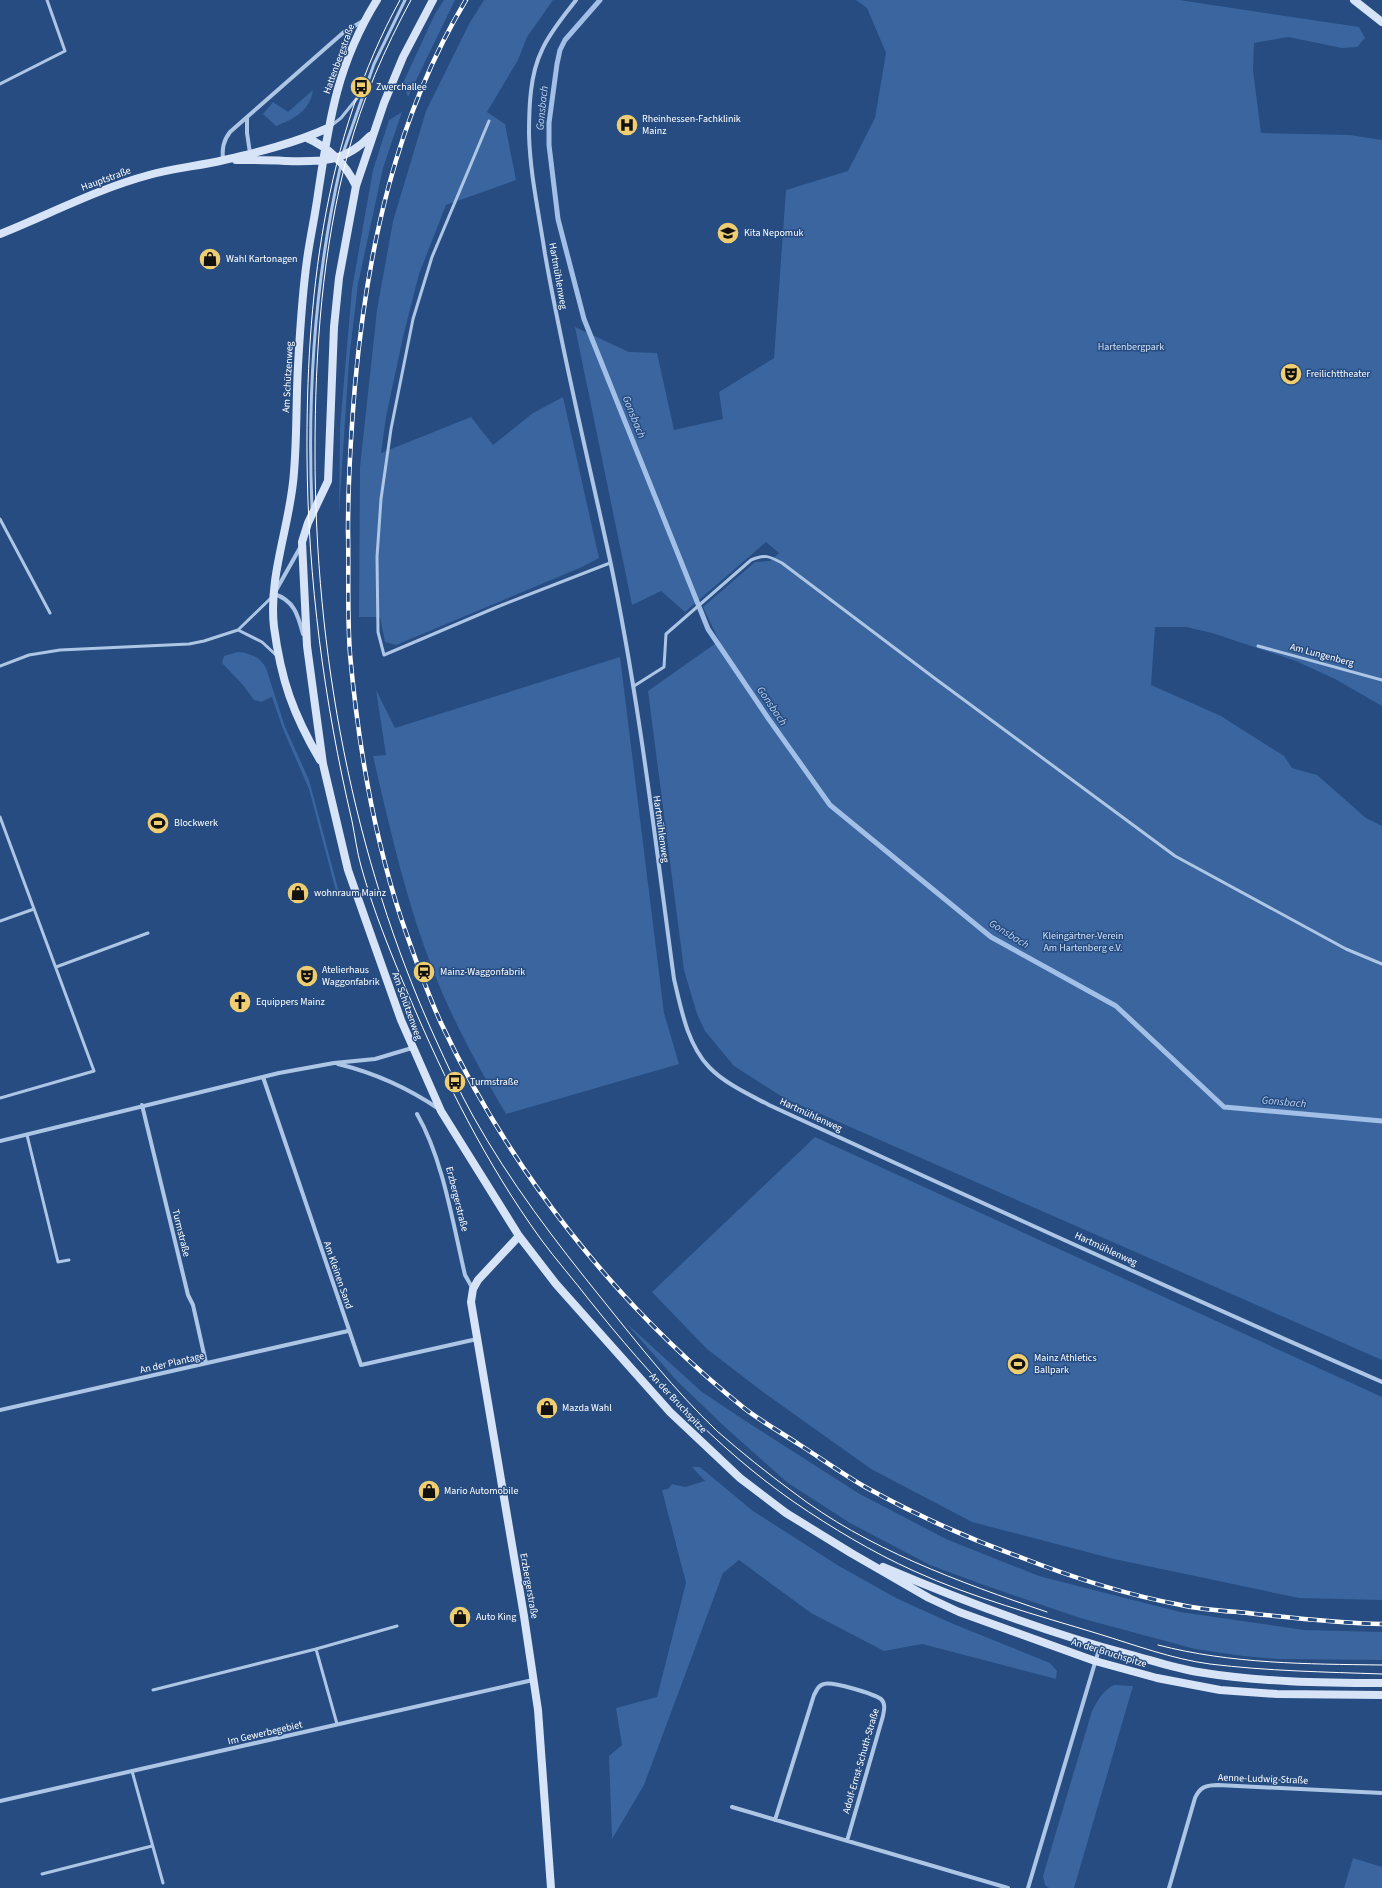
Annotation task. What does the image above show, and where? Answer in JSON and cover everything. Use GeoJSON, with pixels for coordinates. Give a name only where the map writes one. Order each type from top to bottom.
{"type":"FeatureCollection","features":[{"type":"Feature","properties":{"kind":"main road","name":"Hattenbergstraße"},"geometry":{"type":"LineString","coordinates":[[323,162],[324,147],[337,88],[364,20],[377,0]]}},
{"type":"Feature","properties":{"kind":"main road"},"geometry":{"type":"LineString","coordinates":[[372,134],[404,57],[433,0]]}},
{"type":"Feature","properties":{"kind":"main road"},"geometry":{"type":"LineString","coordinates":[[1354,0],[1382,22]]}},
{"type":"Feature","properties":{"kind":"main road","name":"Hauptstraße"},"geometry":{"type":"LineString","coordinates":[[0,234],[126,182],[172,169],[224,160],[307,138],[328,128]]}},
{"type":"Feature","properties":{"kind":"main road","name":"Hauptstraße"},"geometry":{"type":"LineString","coordinates":[[224,160],[323,162],[341,158],[372,134]]}},
{"type":"Feature","properties":{"kind":"main road","name":"Am Schützenweg"},"geometry":{"type":"LineString","coordinates":[[372,134],[356,186],[339,278],[334,327],[328,481],[302,542],[307,646],[323,764],[348,870],[412,1048],[441,1111],[519,1236]]}},
{"type":"Feature","properties":{"kind":"main road"},"geometry":{"type":"LineString","coordinates":[[307,138],[341,158],[356,186]]}},
{"type":"Feature","properties":{"kind":"main road","name":"Am Schützenweg"},"geometry":{"type":"LineString","coordinates":[[323,162],[307,260],[298,372],[294,473],[274,594],[274,627],[280,660],[294,711],[323,764]]}},
{"type":"Feature","properties":{"kind":"main road"},"geometry":{"type":"LineString","coordinates":[[473,1289],[478,1280],[519,1236]]}},
{"type":"Feature","properties":{"kind":"main road","name":"An der Bruchspitze"},"geometry":{"type":"LineString","coordinates":[[519,1236],[576,1306],[670,1412],[699,1441],[740,1478],[786,1512],[851,1553],[929,1598],[959,1612],[1095,1661],[1157,1678],[1220,1690],[1277,1694],[1382,1695]]}},
{"type":"Feature","properties":{"kind":"main road","name":"Erzbergerstraße"},"geometry":{"type":"LineString","coordinates":[[473,1289],[471,1302],[533,1680],[540,1732],[551,1888]]}},
{"type":"Feature","properties":{"kind":"main road","name":"An der Bruchspitze"},"geometry":{"type":"LineString","coordinates":[[851,1553],[976,1606],[1100,1646],[1175,1666],[1222,1675],[1305,1682],[1382,1683]]}},
{"type":"Feature","properties":{"kind":"street","name":"Hartmühlenweg"},"geometry":{"type":"LineString","coordinates":[[576,0],[540,52],[535,70],[532,88],[530,140],[532,173],[558,323],[610,563],[634,686],[674,979],[684,1020],[696,1049],[709,1067],[736,1087],[769,1105],[1102,1256],[1158,1283],[1382,1382]]}},
{"type":"Feature","properties":{"kind":"street"},"geometry":{"type":"LineString","coordinates":[[224,160],[223,147],[225,138],[344,32],[364,20]]}},
{"type":"Feature","properties":{"kind":"street"},"geometry":{"type":"LineString","coordinates":[[247,117],[247,133],[250,153]]}},
{"type":"Feature","properties":{"kind":"street","name":"Am Schützenweg"},"geometry":{"type":"LineString","coordinates":[[302,542],[290,568],[274,594],[289,601],[294,607],[307,646]]}},
{"type":"Feature","properties":{"kind":"street"},"geometry":{"type":"LineString","coordinates":[[0,1141],[263,1077],[334,1062],[375,1059],[412,1048]]}},
{"type":"Feature","properties":{"kind":"street"},"geometry":{"type":"LineString","coordinates":[[334,1062],[394,1083],[424,1099],[441,1111]]}},
{"type":"Feature","properties":{"kind":"street","name":"Am Kleinen Sand"},"geometry":{"type":"LineString","coordinates":[[263,1077],[361,1365],[477,1339]]}},
{"type":"Feature","properties":{"kind":"street","name":"Turmstraße"},"geometry":{"type":"LineString","coordinates":[[142,1106],[206,1363]]}},
{"type":"Feature","properties":{"kind":"street","name":"Erzbergerstraße"},"geometry":{"type":"LineString","coordinates":[[418,1114],[427,1132],[440,1170],[465,1275],[473,1289]]}},
{"type":"Feature","properties":{"kind":"street","name":"An der Plantage"},"geometry":{"type":"LineString","coordinates":[[0,1410],[348,1330]]}},
{"type":"Feature","properties":{"kind":"street"},"geometry":{"type":"LineString","coordinates":[[1028,1888],[1100,1646]]}},
{"type":"Feature","properties":{"kind":"street","name":"Im Gewerbegebiet"},"geometry":{"type":"LineString","coordinates":[[0,1801],[533,1680]]}},
{"type":"Feature","properties":{"kind":"street","name":"Adolf-Ernst-Schuth-Straße"},"geometry":{"type":"LineString","coordinates":[[775,1820],[814,1695],[818,1687],[825,1683],[833,1684],[875,1696],[882,1700],[885,1706],[847,1841]]}},
{"type":"Feature","properties":{"kind":"street","name":"Aenne-Ludwig-Straße"},"geometry":{"type":"LineString","coordinates":[[1169,1888],[1194,1798],[1197,1792],[1204,1787],[1218,1785],[1382,1793]]}},
{"type":"Feature","properties":{"kind":"street"},"geometry":{"type":"LineString","coordinates":[[732,1807],[1007,1888]]}},
{"type":"Feature","properties":{"kind":"lane"},"geometry":{"type":"LineString","coordinates":[[0,84],[65,51],[47,0]]}},
{"type":"Feature","properties":{"kind":"lane"},"geometry":{"type":"LineString","coordinates":[[341,158],[364,89],[386,37],[406,0]]}},
{"type":"Feature","properties":{"kind":"lane"},"geometry":{"type":"LineString","coordinates":[[328,128],[341,118],[364,89]]}},
{"type":"Feature","properties":{"kind":"lane"},"geometry":{"type":"LineString","coordinates":[[489,121],[432,257],[413,319],[391,429],[381,499],[377,557],[378,632],[384,655],[497,607],[610,563]]}},
{"type":"Feature","properties":{"kind":"lane","name":"Am Schützenweg"},"geometry":{"type":"LineString","coordinates":[[312,516],[310,428],[316,318],[327,231],[341,158]]}},
{"type":"Feature","properties":{"kind":"lane"},"geometry":{"type":"LineString","coordinates":[[0,519],[50,613]]}},
{"type":"Feature","properties":{"kind":"lane"},"geometry":{"type":"LineString","coordinates":[[634,686],[664,667],[666,634],[751,560],[761,556],[771,557],[782,563],[933,677],[1176,856],[1346,949],[1382,964]]}},
{"type":"Feature","properties":{"kind":"lane"},"geometry":{"type":"LineString","coordinates":[[0,666],[29,655],[60,650],[189,644],[216,638],[238,630],[274,594]]}},
{"type":"Feature","properties":{"kind":"lane"},"geometry":{"type":"LineString","coordinates":[[238,630],[262,642],[280,660]]}},
{"type":"Feature","properties":{"kind":"lane","name":"Am Lungenberg"},"geometry":{"type":"LineString","coordinates":[[1258,646],[1382,680]]}},
{"type":"Feature","properties":{"kind":"lane"},"geometry":{"type":"LineString","coordinates":[[0,817],[94,1071],[0,1098]]}},
{"type":"Feature","properties":{"kind":"lane"},"geometry":{"type":"LineString","coordinates":[[0,921],[34,909]]}},
{"type":"Feature","properties":{"kind":"lane"},"geometry":{"type":"LineString","coordinates":[[56,967],[148,933]]}},
{"type":"Feature","properties":{"kind":"lane"},"geometry":{"type":"LineString","coordinates":[[27,1135],[58,1262],[69,1260]]}},
{"type":"Feature","properties":{"kind":"lane"},"geometry":{"type":"LineString","coordinates":[[153,1690],[316,1649],[397,1626]]}},
{"type":"Feature","properties":{"kind":"lane"},"geometry":{"type":"LineString","coordinates":[[316,1649],[337,1724]]}},
{"type":"Feature","properties":{"kind":"lane"},"geometry":{"type":"LineString","coordinates":[[132,1771],[163,1883]]}},
{"type":"Feature","properties":{"kind":"lane"},"geometry":{"type":"LineString","coordinates":[[42,1874],[152,1846]]}},
{"type":"Feature","properties":{"kind":"green space"},"geometry":{"type":"Polygon","coordinates":[[[444,0],[455,0],[408,97],[403,83],[435,14],[444,0]]]}},
{"type":"Feature","properties":{"kind":"green space"},"geometry":{"type":"Polygon","coordinates":[[[484,0],[553,0],[527,37],[518,60],[487,112],[505,124],[516,180],[446,205],[419,274],[403,337],[386,417],[381,453],[471,417],[493,445],[533,413],[563,397],[599,558],[582,567],[396,645],[385,642],[380,617],[359,617],[360,467],[377,310],[393,221],[426,111],[469,24],[484,0]]]}},
{"type":"Feature","properties":{"kind":"green space"},"geometry":{"type":"Polygon","coordinates":[[[856,0],[1179,0],[1359,27],[1365,38],[1357,47],[1342,48],[1288,37],[1254,43],[1253,70],[1261,133],[1350,135],[1382,140],[1382,706],[1335,679],[1296,661],[1212,633],[1186,627],[1155,627],[1151,685],[1221,716],[1284,756],[1292,768],[1317,775],[1366,818],[1382,826],[1382,1360],[784,1098],[734,1066],[705,1031],[697,1014],[684,970],[648,691],[719,641],[703,607],[755,562],[770,561],[779,553],[766,542],[685,612],[661,591],[632,605],[575,327],[629,352],[657,353],[674,430],[723,419],[719,392],[774,358],[786,190],[848,171],[875,118],[886,53],[867,8],[856,0]]]}},
{"type":"Feature","properties":{"kind":"green space"},"geometry":{"type":"Polygon","coordinates":[[[313,90],[305,109],[289,120],[276,126],[263,114],[273,102],[288,112],[313,90]]]}},
{"type":"Feature","properties":{"kind":"green space"},"geometry":{"type":"Polygon","coordinates":[[[402,112],[383,168],[358,284],[349,360],[339,514],[340,427],[352,289],[373,170],[389,120],[402,112]]]}},
{"type":"Feature","properties":{"kind":"green space"},"geometry":{"type":"Polygon","coordinates":[[[238,652],[247,653],[254,656],[264,664],[266,668],[285,727],[309,780],[340,896],[337,895],[309,789],[283,729],[272,697],[261,702],[254,700],[242,684],[222,663],[224,656],[238,652]]]}},
{"type":"Feature","properties":{"kind":"green space"},"geometry":{"type":"Polygon","coordinates":[[[620,657],[664,1013],[679,1064],[506,1114],[476,1061],[440,989],[415,918],[399,864],[373,756],[386,755],[376,690],[395,728],[620,657]]]}},
{"type":"Feature","properties":{"kind":"green space","name":"Mainz Athletics Ballpark"},"geometry":{"type":"Polygon","coordinates":[[[815,1137],[1382,1397],[1382,1600],[1299,1598],[1114,1559],[972,1522],[871,1469],[763,1392],[707,1349],[652,1292],[815,1137]]]}},
{"type":"Feature","properties":{"kind":"green space"},"geometry":{"type":"Polygon","coordinates":[[[625,1322],[702,1392],[858,1493],[946,1539],[1039,1576],[1180,1612],[1304,1630],[1382,1632],[1382,1660],[1278,1659],[1243,1656],[1195,1649],[1080,1618],[930,1565],[850,1523],[788,1483],[725,1427],[678,1382],[625,1322]]]}},
{"type":"Feature","properties":{"kind":"green space"},"geometry":{"type":"Polygon","coordinates":[[[692,1467],[700,1467],[753,1511],[839,1566],[896,1598],[951,1623],[1050,1663],[1057,1671],[1056,1679],[922,1644],[884,1651],[811,1613],[739,1560],[723,1573],[644,1785],[612,1839],[609,1756],[622,1745],[616,1708],[657,1697],[686,1583],[662,1490],[668,1489],[672,1484],[685,1487],[705,1481],[692,1467]]]}},
{"type":"Feature","properties":{"kind":"green space"},"geometry":{"type":"Polygon","coordinates":[[[1114,1685],[1133,1686],[1074,1888],[1049,1888],[1045,1885],[1043,1876],[1092,1711],[1104,1693],[1114,1685]]]}},
{"type":"Feature","properties":{"kind":"green space"},"geometry":{"type":"Polygon","coordinates":[[[1353,1858],[1382,1867],[1382,1888],[1344,1888],[1353,1858]]]}},
{"type":"Feature","properties":{"kind":"waterway","name":"Gonsbach"},"geometry":{"type":"LineString","coordinates":[[600,0],[565,40],[560,50],[557,64],[549,123],[549,145],[558,219],[584,319],[708,629],[768,718],[830,805],[991,937],[1116,1006],[1224,1107],[1382,1121]]}},
{"type":"Feature","properties":{"kind":"tram line"},"geometry":{"type":"LineString","coordinates":[[400,0],[374,53],[353,108],[336,165],[324,222],[310,339],[308,398],[308,503],[314,595],[319,640],[333,731],[357,850],[371,899],[383,932],[423,1028],[452,1090],[484,1151],[520,1210],[546,1246],[613,1329],[660,1383],[711,1434],[765,1481],[808,1512],[852,1539],[898,1564],[959,1590],[1005,1606],[1168,1655],[1196,1662],[1253,1668],[1382,1674]]}},
{"type":"Feature","properties":{"kind":"tram line"},"geometry":{"type":"LineString","coordinates":[[411,0],[383,56],[367,94],[348,153],[339,190],[326,264],[322,301],[316,377],[315,414],[317,527],[322,602],[331,677],[344,751],[361,825],[381,897],[406,968],[435,1038],[458,1087],[473,1116],[502,1164],[550,1233],[584,1277],[657,1367],[701,1416],[726,1439],[793,1492],[852,1531],[947,1576],[1047,1612]]}},
{"type":"Feature","properties":{"kind":"tram line"},"geometry":{"type":"LineString","coordinates":[[1158,1645],[1214,1656],[1269,1662],[1382,1665]]}},
{"type":"Feature","properties":{"kind":"railway"},"geometry":{"type":"LineString","coordinates":[[466,0],[442,44],[421,90],[403,137],[377,235],[360,335],[355,385],[350,458],[348,608],[350,654],[357,721],[368,788],[382,853],[401,918],[430,998],[469,1078],[500,1132],[534,1183],[571,1233],[610,1280],[652,1325],[697,1368],[744,1408],[858,1483],[942,1526],[1059,1572],[1120,1591],[1189,1607],[1348,1623],[1382,1624]]}},
{"type":"Feature","properties":{"kind":"place","name":"Zwerchallee"},"geometry":{"type":"Point","coordinates":[361,87]}},
{"type":"Feature","properties":{"kind":"place","name":"Rheinhessen-Fachklinik Mainz"},"geometry":{"type":"Point","coordinates":[627,125]}},
{"type":"Feature","properties":{"kind":"place","name":"Kita Nepomuk"},"geometry":{"type":"Point","coordinates":[728,233]}},
{"type":"Feature","properties":{"kind":"place","name":"Wahl Kartonagen"},"geometry":{"type":"Point","coordinates":[210,259]}},
{"type":"Feature","properties":{"kind":"place","name":"Freilichttheater"},"geometry":{"type":"Point","coordinates":[1291,374]}},
{"type":"Feature","properties":{"kind":"place","name":"Blockwerk"},"geometry":{"type":"Point","coordinates":[158,823]}},
{"type":"Feature","properties":{"kind":"place","name":"wohnraum Mainz"},"geometry":{"type":"Point","coordinates":[298,893]}},
{"type":"Feature","properties":{"kind":"place","name":"Mainz-Waggonfabrik"},"geometry":{"type":"Point","coordinates":[424,972]}},
{"type":"Feature","properties":{"kind":"place","name":"Atelierhaus Waggonfabrik"},"geometry":{"type":"Point","coordinates":[307,976]}},
{"type":"Feature","properties":{"kind":"place","name":"Equippers Mainz"},"geometry":{"type":"Point","coordinates":[240,1002]}},
{"type":"Feature","properties":{"kind":"place","name":"Turmstraße"},"geometry":{"type":"Point","coordinates":[455,1082]}},
{"type":"Feature","properties":{"kind":"place","name":"Mainz Athletics Ballpark"},"geometry":{"type":"Point","coordinates":[1018,1364]}},
{"type":"Feature","properties":{"kind":"place","name":"Mazda Wahl"},"geometry":{"type":"Point","coordinates":[547,1408]}},
{"type":"Feature","properties":{"kind":"place","name":"Mario Automobile"},"geometry":{"type":"Point","coordinates":[429,1491]}},
{"type":"Feature","properties":{"kind":"place","name":"Auto King"},"geometry":{"type":"Point","coordinates":[460,1617]}},
{"type":"Feature","properties":{"kind":"park label","name":"Hartenbergpark"},"geometry":{"type":"Point","coordinates":[1131,347]}},
{"type":"Feature","properties":{"kind":"park label","name":"Kleingärtner-Verein Am Hartenberg e.V."},"geometry":{"type":"Point","coordinates":[1083,942]}}]}
